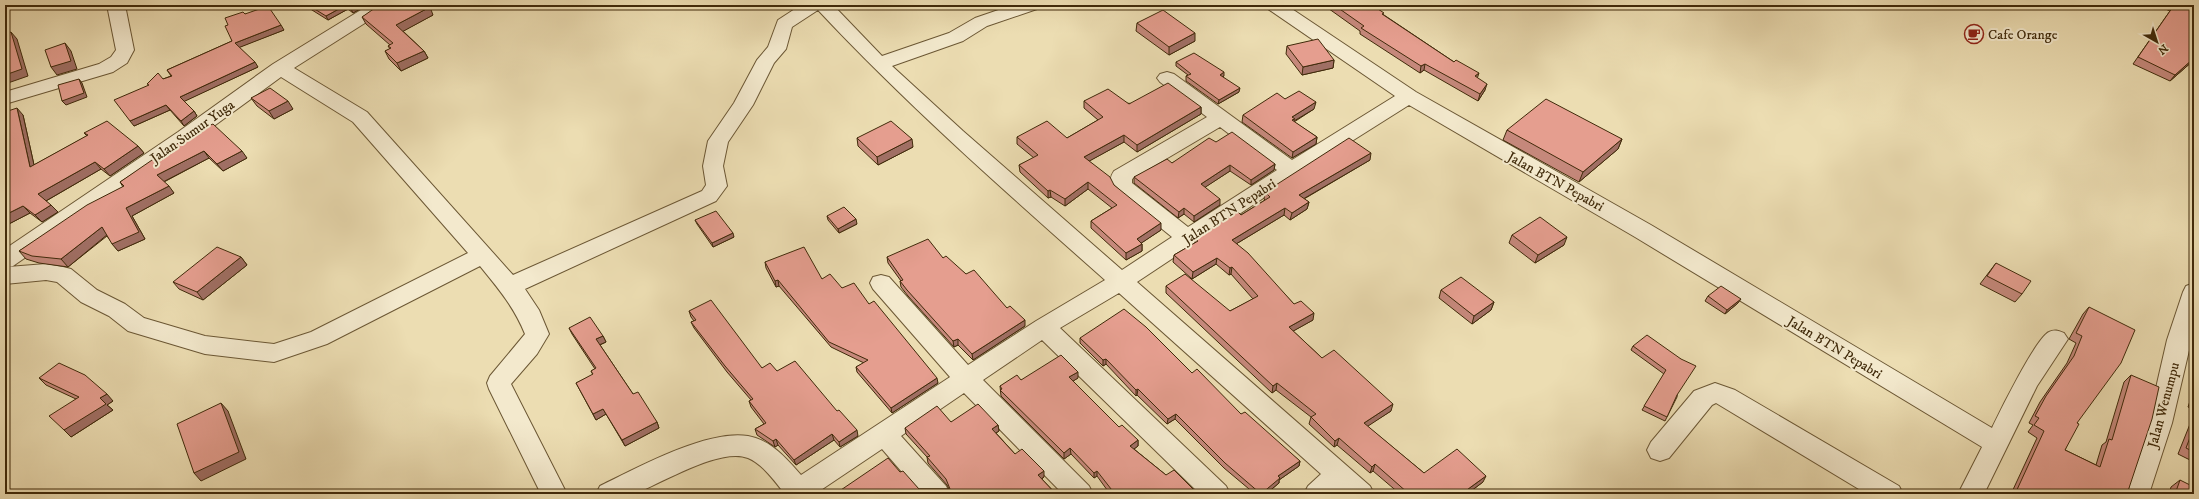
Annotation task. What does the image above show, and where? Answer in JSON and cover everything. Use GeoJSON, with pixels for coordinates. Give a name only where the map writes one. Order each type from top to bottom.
{"type":"FeatureCollection","features":[{"type":"Feature","properties":{"kind":"street"},"geometry":{"type":"LineString","coordinates":[[5,98],[106,68],[117,63],[124,55],[125,50],[116,5]]}},
{"type":"Feature","properties":{"kind":"street","name":"Jalan Sumur Yuga"},"geometry":{"type":"LineString","coordinates":[[5,260],[185,137],[280,68],[381,5]]}},
{"type":"Feature","properties":{"kind":"street"},"geometry":{"type":"LineString","coordinates":[[510,286],[709,196],[717,186],[713,161],[718,141],[722,133],[743,105],[766,60],[777,49],[784,24],[813,5]]}},
{"type":"Feature","properties":{"kind":"street"},"geometry":{"type":"LineString","coordinates":[[823,5],[880,64],[956,136],[1122,281],[1361,494]]}},
{"type":"Feature","properties":{"kind":"street"},"geometry":{"type":"LineString","coordinates":[[880,64],[956,37],[981,22],[1031,5]]}},
{"type":"Feature","properties":{"kind":"street"},"geometry":{"type":"LineString","coordinates":[[1274,5],[1409,96]]}},
{"type":"Feature","properties":{"kind":"street"},"geometry":{"type":"LineString","coordinates":[[280,68],[360,117],[484,255],[510,286],[527,310],[538,334],[533,342],[506,371],[499,383],[554,494]]}},
{"type":"Feature","properties":{"kind":"street"},"geometry":{"type":"LineString","coordinates":[[1167,78],[1291,170]]}},
{"type":"Feature","properties":{"kind":"street","name":"Jalan BTN Pepabri"},"geometry":{"type":"LineString","coordinates":[[800,492],[1044,327],[1122,281],[1291,170],[1409,96],[1643,231],[1996,443]]}},
{"type":"Feature","properties":{"kind":"street"},"geometry":{"type":"LineString","coordinates":[[1188,238],[1122,186],[1120,178],[1121,176],[1221,118]]}},
{"type":"Feature","properties":{"kind":"street"},"geometry":{"type":"LineString","coordinates":[[5,276],[46,272],[64,275],[89,296],[117,310],[136,324],[205,345],[274,353],[319,338],[484,255]]}},
{"type":"Feature","properties":{"kind":"street"},"geometry":{"type":"LineString","coordinates":[[881,283],[966,379],[1080,494]]}},
{"type":"Feature","properties":{"kind":"street","name":"Jalan Wenumpu"},"geometry":{"type":"LineString","coordinates":[[2136,494],[2187,343],[2194,292]]}},
{"type":"Feature","properties":{"kind":"street"},"geometry":{"type":"LineString","coordinates":[[1044,327],[1217,494]]}},
{"type":"Feature","properties":{"kind":"street"},"geometry":{"type":"LineString","coordinates":[[1971,494],[1983,474],[1996,443],[2028,380],[2056,339]]}},
{"type":"Feature","properties":{"kind":"street"},"geometry":{"type":"LineString","coordinates":[[1660,450],[1703,398],[1715,394],[1726,397],[1890,494]]}},
{"type":"Feature","properties":{"kind":"street"},"geometry":{"type":"LineString","coordinates":[[884,434],[937,494]]}},
{"type":"Feature","properties":{"kind":"street"},"geometry":{"type":"LineString","coordinates":[[609,494],[675,462],[717,449],[741,446],[748,446],[774,463],[800,492]]}},
{"type":"Feature","properties":{"kind":"street"},"geometry":{"type":"LineString","coordinates":[[1317,494],[1338,475]]}},
{"type":"Feature","properties":{"kind":"building"},"geometry":{"type":"Polygon","coordinates":[[[308,5],[346,5],[326,16],[308,5]]]}},
{"type":"Feature","properties":{"kind":"building"},"geometry":{"type":"Polygon","coordinates":[[[346,5],[358,5],[351,9],[346,5]]]}},
{"type":"Feature","properties":{"kind":"building"},"geometry":{"type":"Polygon","coordinates":[[[384,5],[426,5],[430,7],[396,25],[424,51],[397,63],[385,51],[391,48],[388,46],[393,43],[362,17],[375,8],[376,9],[384,5]]]}},
{"type":"Feature","properties":{"kind":"building"},"geometry":{"type":"Polygon","coordinates":[[[1334,5],[1372,5],[1384,13],[1382,14],[1454,62],[1456,60],[1479,73],[1475,76],[1487,84],[1480,94],[1425,64],[1421,66],[1361,28],[1364,26],[1334,5]]]}},
{"type":"Feature","properties":{"kind":"building"},"geometry":{"type":"Polygon","coordinates":[[[2176,5],[2194,5],[2194,43],[2191,47],[2194,49],[2194,58],[2175,75],[2138,57],[2170,11],[2176,5]]]}},
{"type":"Feature","properties":{"kind":"building"},"geometry":{"type":"Polygon","coordinates":[[[268,6],[281,25],[235,43],[255,62],[180,97],[194,111],[181,121],[166,105],[130,121],[114,100],[149,85],[147,84],[158,73],[163,79],[172,76],[167,70],[232,41],[225,26],[228,25],[225,18],[243,12],[245,14],[268,6]]]}},
{"type":"Feature","properties":{"kind":"building"},"geometry":{"type":"Polygon","coordinates":[[[1163,10],[1195,33],[1169,47],[1137,23],[1163,10]]]}},
{"type":"Feature","properties":{"kind":"building"},"geometry":{"type":"Polygon","coordinates":[[[11,32],[22,69],[5,75],[5,34],[11,32]]]}},
{"type":"Feature","properties":{"kind":"building"},"geometry":{"type":"Polygon","coordinates":[[[1318,39],[1334,60],[1303,67],[1287,46],[1318,39]]]}},
{"type":"Feature","properties":{"kind":"building"},"geometry":{"type":"Polygon","coordinates":[[[65,43],[71,61],[51,67],[45,50],[65,43]]]}},
{"type":"Feature","properties":{"kind":"building"},"geometry":{"type":"Polygon","coordinates":[[[1194,53],[1224,72],[1220,75],[1240,88],[1219,100],[1186,76],[1191,74],[1176,62],[1194,53]]]}},
{"type":"Feature","properties":{"kind":"building"},"geometry":{"type":"Polygon","coordinates":[[[79,79],[84,93],[62,101],[58,85],[79,79]]]}},
{"type":"Feature","properties":{"kind":"building"},"geometry":{"type":"Polygon","coordinates":[[[1168,83],[1201,107],[1137,145],[1124,135],[1084,157],[1110,177],[1114,185],[1161,223],[1137,239],[1142,244],[1126,253],[1091,221],[1117,205],[1088,182],[1065,199],[1050,190],[1048,191],[1019,165],[1038,155],[1017,137],[1047,121],[1067,138],[1103,117],[1084,101],[1108,89],[1129,104],[1168,83]]]}},
{"type":"Feature","properties":{"kind":"building"},"geometry":{"type":"Polygon","coordinates":[[[270,88],[288,101],[269,111],[251,98],[270,88]]]}},
{"type":"Feature","properties":{"kind":"building"},"geometry":{"type":"Polygon","coordinates":[[[1299,91],[1316,102],[1292,117],[1295,119],[1292,120],[1317,137],[1293,152],[1243,115],[1277,93],[1285,99],[1299,91]]]}},
{"type":"Feature","properties":{"kind":"building"},"geometry":{"type":"Polygon","coordinates":[[[1546,99],[1622,139],[1583,172],[1507,130],[1546,99]]]}},
{"type":"Feature","properties":{"kind":"building"},"geometry":{"type":"Polygon","coordinates":[[[17,108],[30,167],[88,135],[84,133],[107,121],[138,146],[104,169],[95,162],[38,194],[51,205],[35,215],[23,206],[5,215],[5,112],[17,108]]]}},
{"type":"Feature","properties":{"kind":"building"},"geometry":{"type":"Polygon","coordinates":[[[891,121],[912,139],[877,157],[857,138],[891,121]]]}},
{"type":"Feature","properties":{"kind":"building"},"geometry":{"type":"Polygon","coordinates":[[[205,123],[208,126],[213,124],[242,151],[217,164],[204,151],[157,175],[169,186],[126,208],[139,232],[112,244],[102,227],[61,259],[32,256],[19,251],[87,205],[124,186],[120,182],[171,147],[194,135],[192,133],[205,123]]]}},
{"type":"Feature","properties":{"kind":"building"},"geometry":{"type":"Polygon","coordinates":[[[1232,132],[1275,164],[1251,180],[1230,165],[1201,184],[1220,199],[1194,216],[1184,208],[1179,212],[1134,177],[1167,159],[1172,163],[1209,138],[1216,142],[1232,132]]]}},
{"type":"Feature","properties":{"kind":"building"},"geometry":{"type":"Polygon","coordinates":[[[1349,138],[1371,153],[1299,195],[1309,202],[1292,213],[1285,208],[1232,240],[1248,253],[1294,304],[1301,301],[1314,313],[1289,327],[1322,358],[1334,350],[1393,404],[1364,423],[1424,473],[1457,449],[1486,476],[1464,492],[1467,494],[1407,494],[1408,493],[1375,464],[1372,467],[1339,438],[1335,441],[1311,417],[1316,414],[1277,383],[1273,386],[1166,286],[1185,274],[1230,311],[1258,296],[1232,267],[1230,268],[1217,258],[1193,272],[1174,255],[1198,241],[1195,239],[1237,211],[1241,215],[1270,197],[1265,192],[1349,138]]]}},
{"type":"Feature","properties":{"kind":"building"},"geometry":{"type":"Polygon","coordinates":[[[844,207],[856,219],[838,229],[827,216],[844,207]]]}},
{"type":"Feature","properties":{"kind":"building"},"geometry":{"type":"Polygon","coordinates":[[[716,211],[733,233],[712,243],[695,220],[716,211]]]}},
{"type":"Feature","properties":{"kind":"building"},"geometry":{"type":"Polygon","coordinates":[[[1540,217],[1567,237],[1538,255],[1512,235],[1540,217]]]}},
{"type":"Feature","properties":{"kind":"building"},"geometry":{"type":"Polygon","coordinates":[[[928,239],[943,258],[946,256],[966,274],[974,270],[1007,308],[1010,306],[1025,320],[972,354],[958,339],[953,341],[907,290],[900,281],[903,280],[887,257],[928,239]]]}},
{"type":"Feature","properties":{"kind":"building"},"geometry":{"type":"Polygon","coordinates":[[[217,247],[241,257],[197,292],[173,282],[217,247]]]}},
{"type":"Feature","properties":{"kind":"building"},"geometry":{"type":"Polygon","coordinates":[[[804,247],[822,279],[830,274],[842,288],[854,283],[869,304],[874,301],[937,378],[891,408],[856,367],[868,360],[829,342],[778,280],[775,281],[765,262],[804,247]]]}},
{"type":"Feature","properties":{"kind":"building"},"geometry":{"type":"Polygon","coordinates":[[[1996,263],[2031,281],[2022,294],[1987,276],[1996,263]]]}},
{"type":"Feature","properties":{"kind":"building"},"geometry":{"type":"Polygon","coordinates":[[[1461,277],[1494,302],[1474,316],[1441,290],[1461,277]]]}},
{"type":"Feature","properties":{"kind":"building"},"geometry":{"type":"Polygon","coordinates":[[[1721,286],[1741,299],[1727,310],[1708,296],[1721,286]]]}},
{"type":"Feature","properties":{"kind":"building"},"geometry":{"type":"Polygon","coordinates":[[[711,300],[762,368],[770,363],[777,371],[795,361],[837,411],[839,410],[857,430],[839,442],[832,434],[794,460],[776,439],[773,441],[755,429],[766,423],[749,401],[753,399],[691,322],[696,320],[689,311],[711,300]]]}},
{"type":"Feature","properties":{"kind":"building"},"geometry":{"type":"Polygon","coordinates":[[[2089,307],[2135,330],[2121,363],[2077,423],[2079,424],[2065,450],[2100,467],[2109,439],[2112,440],[2131,375],[2159,387],[2152,419],[2127,494],[2015,494],[2044,431],[2034,425],[2039,418],[2035,416],[2046,396],[2074,356],[2082,336],[2076,333],[2089,307]]]}},
{"type":"Feature","properties":{"kind":"building"},"geometry":{"type":"Polygon","coordinates":[[[1124,309],[1146,327],[1192,373],[1197,369],[1241,414],[1245,412],[1300,461],[1278,476],[1280,478],[1261,494],[1225,463],[1176,414],[1168,419],[1138,389],[1136,390],[1106,359],[1103,360],[1080,338],[1124,309]]]}},
{"type":"Feature","properties":{"kind":"building"},"geometry":{"type":"Polygon","coordinates":[[[590,317],[603,336],[596,339],[633,394],[638,392],[657,422],[622,440],[603,409],[593,414],[576,383],[593,374],[591,371],[596,368],[569,328],[590,317]]]}},
{"type":"Feature","properties":{"kind":"building"},"geometry":{"type":"Polygon","coordinates":[[[1647,335],[1681,359],[1696,366],[1677,395],[1667,417],[1644,406],[1666,370],[1633,346],[1647,335]]]}},
{"type":"Feature","properties":{"kind":"building"},"geometry":{"type":"Polygon","coordinates":[[[1061,355],[1078,372],[1069,377],[1119,427],[1122,425],[1138,440],[1130,446],[1166,475],[1174,470],[1198,494],[1115,494],[1097,471],[1094,473],[1070,448],[1064,453],[1000,390],[1002,389],[1000,386],[1017,375],[1021,380],[1061,355]]]}},
{"type":"Feature","properties":{"kind":"building"},"geometry":{"type":"Polygon","coordinates":[[[59,363],[85,375],[107,394],[100,398],[106,404],[64,430],[49,416],[79,397],[39,378],[59,363]]]}},
{"type":"Feature","properties":{"kind":"building"},"geometry":{"type":"Polygon","coordinates":[[[221,403],[239,452],[194,473],[177,424],[221,403]]]}},
{"type":"Feature","properties":{"kind":"building"},"geometry":{"type":"Polygon","coordinates":[[[978,404],[998,425],[992,429],[1015,454],[1022,449],[1044,471],[1038,475],[1056,494],[835,494],[888,458],[900,472],[903,471],[919,489],[950,489],[946,479],[927,457],[930,456],[905,428],[937,406],[951,422],[978,404]]]}},
{"type":"Feature","properties":{"kind":"building"},"geometry":{"type":"Polygon","coordinates":[[[2194,427],[2194,452],[2186,448],[2194,427]]]}},
{"type":"Feature","properties":{"kind":"building"},"geometry":{"type":"Polygon","coordinates":[[[2180,480],[2194,487],[2194,494],[2175,494],[2180,480]]]}},
{"type":"Feature","properties":{"kind":"building"},"geometry":{"type":"Polygon","coordinates":[[[1324,490],[1333,490],[1337,494],[1319,494],[1324,490]]]}},
{"type":"Feature","properties":{"kind":"place","name":"Cafe Orange"},"geometry":{"type":"Point","coordinates":[1974,34]}}]}
